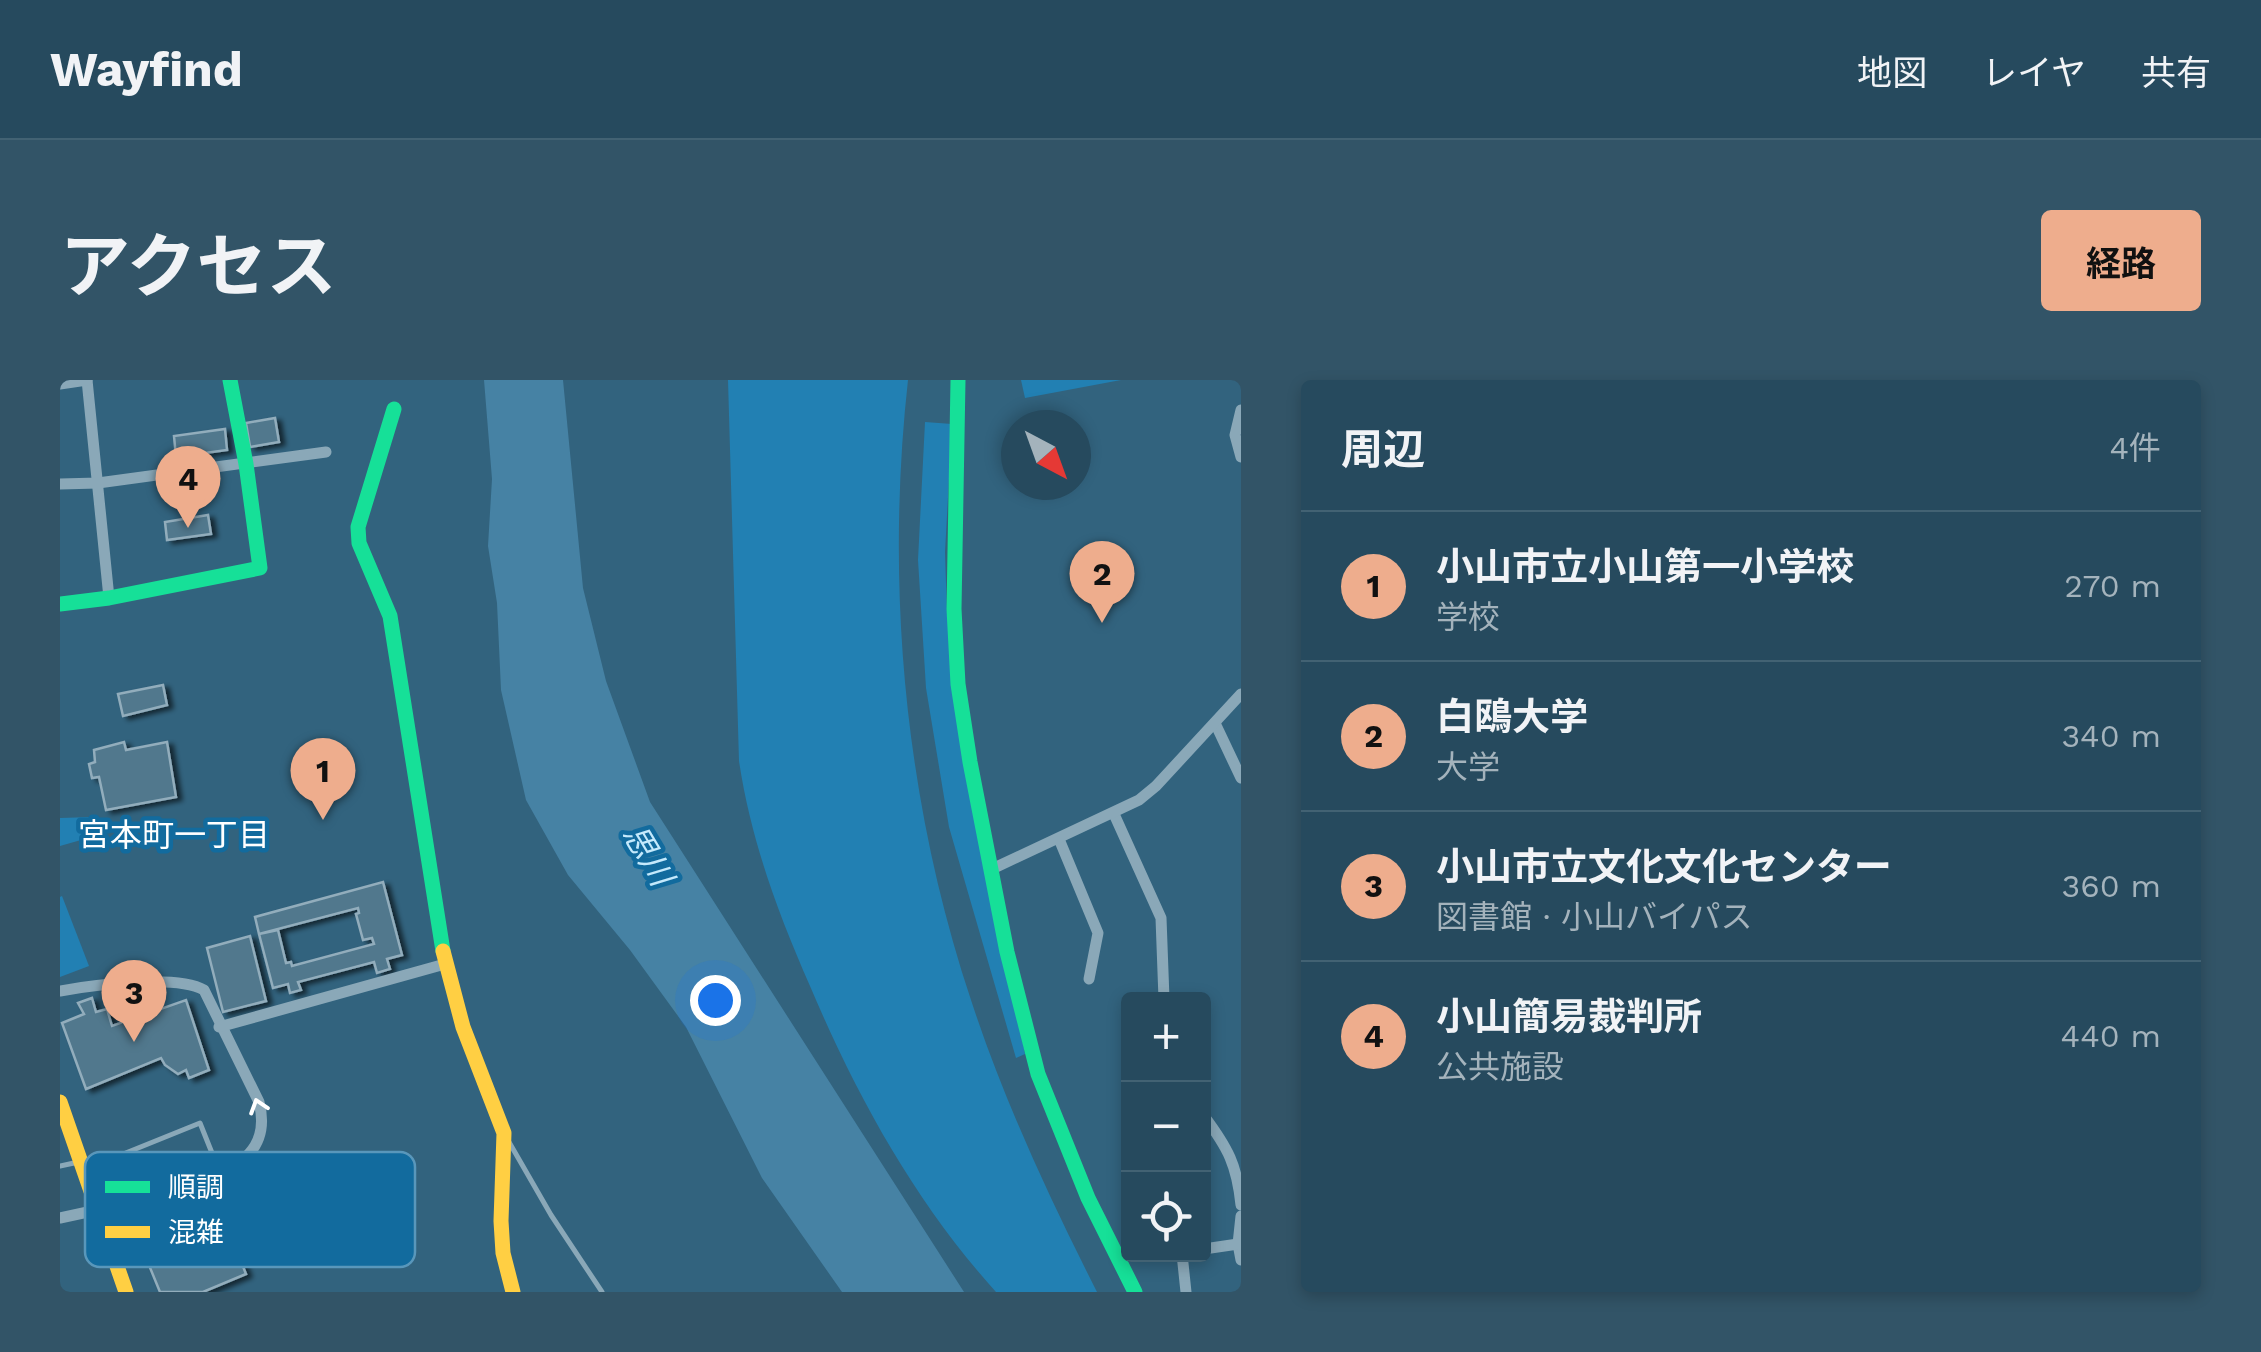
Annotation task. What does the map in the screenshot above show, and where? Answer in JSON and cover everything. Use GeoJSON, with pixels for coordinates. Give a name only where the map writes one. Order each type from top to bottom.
{"type":"FeatureCollection","features":[{"type":"Feature","properties":{"kind":"main road"},"geometry":{"type":"LineString","coordinates":[[60,604],[260,568],[230,380]]}},
{"type":"Feature","properties":{"kind":"main road"},"geometry":{"type":"LineString","coordinates":[[958,380],[953,531],[958,684],[970,762],[1007,952],[1038,1074],[1088,1198],[1135,1292]]}},
{"type":"Feature","properties":{"kind":"main road"},"geometry":{"type":"LineString","coordinates":[[394,410],[358,527],[359,543],[390,616],[445,964],[469,1042],[504,1133],[501,1220],[503,1254],[512,1292]]}},
{"type":"Feature","properties":{"kind":"main road"},"geometry":{"type":"LineString","coordinates":[[60,1102],[85,1172]]}},
{"type":"Feature","properties":{"kind":"main road"},"geometry":{"type":"LineString","coordinates":[[117,1267],[126,1292]]}},
{"type":"Feature","properties":{"kind":"street"},"geometry":{"type":"LineString","coordinates":[[60,384],[87,380],[109,598]]}},
{"type":"Feature","properties":{"kind":"street"},"geometry":{"type":"LineString","coordinates":[[1240,417],[1235,434],[1241,457]]}},
{"type":"Feature","properties":{"kind":"street"},"geometry":{"type":"LineString","coordinates":[[60,484],[98,484],[326,452]]}},
{"type":"Feature","properties":{"kind":"street"},"geometry":{"type":"LineString","coordinates":[[992,869],[1139,800],[1241,694]]}},
{"type":"Feature","properties":{"kind":"street"},"geometry":{"type":"LineString","coordinates":[[1215,723],[1241,778]]}},
{"type":"Feature","properties":{"kind":"street"},"geometry":{"type":"LineString","coordinates":[[1114,814],[1161,918],[1164,992]]}},
{"type":"Feature","properties":{"kind":"street"},"geometry":{"type":"LineString","coordinates":[[1058,839],[1098,933],[1090,979]]}},
{"type":"Feature","properties":{"kind":"street"},"geometry":{"type":"LineString","coordinates":[[220,1027],[445,964]]}},
{"type":"Feature","properties":{"kind":"street"},"geometry":{"type":"LineString","coordinates":[[60,991],[110,983],[194,984],[204,990],[264,1121],[260,1141],[252,1152]]}},
{"type":"Feature","properties":{"kind":"street"},"geometry":{"type":"LineString","coordinates":[[1211,1125],[1228,1148],[1238,1178],[1241,1205]]}},
{"type":"Feature","properties":{"kind":"street"},"geometry":{"type":"LineString","coordinates":[[60,1218],[85,1213]]}},
{"type":"Feature","properties":{"kind":"street"},"geometry":{"type":"LineString","coordinates":[[1241,1216],[1241,1260]]}},
{"type":"Feature","properties":{"kind":"street"},"geometry":{"type":"LineString","coordinates":[[1211,1248],[1238,1244]]}},
{"type":"Feature","properties":{"kind":"street"},"geometry":{"type":"LineString","coordinates":[[1183,1262],[1186,1292]]}},
{"type":"Feature","properties":{"kind":"lane"},"geometry":{"type":"LineString","coordinates":[[127,1152],[200,1123],[212,1152]]}},
{"type":"Feature","properties":{"kind":"lane"},"geometry":{"type":"LineString","coordinates":[[504,1133],[551,1216],[602,1292]]}},
{"type":"Feature","properties":{"kind":"lane"},"geometry":{"type":"LineString","coordinates":[[60,1166],[83,1166]]}},
{"type":"Feature","properties":{"kind":"shaded area"},"geometry":{"type":"Polygon","coordinates":[[[728,380],[908,380],[901,458],[900,615],[916,771],[930,849],[948,925],[998,1075],[1097,1292],[996,1292],[939,1222],[890,1147],[828,1027],[787,931],[758,848],[739,761],[728,380]]]}},
{"type":"Feature","properties":{"kind":"shaded area"},"geometry":{"type":"Polygon","coordinates":[[[1021,380],[1121,380],[1025,398],[1021,380]]]}},
{"type":"Feature","properties":{"kind":"shaded area"},"geometry":{"type":"Polygon","coordinates":[[[925,422],[952,424],[945,552],[947,615],[1025,1054],[1016,1058],[949,827],[926,688],[918,560],[925,422]]]}},
{"type":"Feature","properties":{"kind":"shaded area"},"geometry":{"type":"Polygon","coordinates":[[[93,817],[95,828],[81,840],[60,846],[60,818],[93,817]]]}},
{"type":"Feature","properties":{"kind":"shaded area"},"geometry":{"type":"Polygon","coordinates":[[[60,897],[89,966],[60,977],[60,897]]]}},
{"type":"Feature","properties":{"kind":"water","name":"思川"},"geometry":{"type":"Polygon","coordinates":[[[484,380],[563,380],[583,588],[606,681],[650,802],[964,1292],[842,1292],[762,1178],[686,1027],[568,875],[526,800],[501,690],[497,603],[488,546],[492,479],[484,380]]]}},
{"type":"Feature","properties":{"kind":"building"},"geometry":{"type":"Polygon","coordinates":[[[275,418],[279,442],[250,447],[246,423],[275,418]]]}},
{"type":"Feature","properties":{"kind":"building"},"geometry":{"type":"Polygon","coordinates":[[[225,429],[227,450],[176,457],[174,436],[225,429]]]}},
{"type":"Feature","properties":{"kind":"building"},"geometry":{"type":"Polygon","coordinates":[[[208,515],[211,534],[167,540],[165,522],[208,515]]]}},
{"type":"Feature","properties":{"kind":"building"},"geometry":{"type":"Polygon","coordinates":[[[163,685],[167,705],[123,716],[118,694],[163,685]]]}},
{"type":"Feature","properties":{"kind":"building"},"geometry":{"type":"Polygon","coordinates":[[[124,742],[126,750],[167,742],[176,797],[106,810],[99,777],[92,778],[89,764],[95,762],[94,750],[124,742]]]}},
{"type":"Feature","properties":{"kind":"building"},"geometry":{"type":"Polygon","coordinates":[[[383,882],[402,955],[387,959],[390,969],[377,973],[374,962],[298,982],[301,990],[290,993],[288,984],[273,988],[259,934],[255,917],[383,882]],[[358,908],[259,934],[278,930],[286,963],[291,962],[292,966],[374,944],[372,938],[363,940],[358,908]]]}},
{"type":"Feature","properties":{"kind":"building"},"geometry":{"type":"Polygon","coordinates":[[[250,936],[266,1001],[223,1012],[207,948],[250,936]]]}},
{"type":"Feature","properties":{"kind":"building"},"geometry":{"type":"Polygon","coordinates":[[[92,998],[96,1012],[107,1009],[112,1026],[186,1000],[209,1070],[189,1078],[186,1070],[178,1074],[161,1058],[86,1089],[62,1023],[84,1014],[78,1003],[92,998]]]}},
{"type":"Feature","properties":{"kind":"building"},"geometry":{"type":"Polygon","coordinates":[[[150,1267],[243,1267],[246,1274],[203,1292],[160,1292],[150,1267]]]}},
{"type":"Feature","properties":{"kind":"traffic: fast"},"geometry":{"type":"LineString","coordinates":[[60,604],[260,568],[230,380]]}},
{"type":"Feature","properties":{"kind":"traffic: fast"},"geometry":{"type":"LineString","coordinates":[[958,380],[954,609],[958,684],[970,762],[1007,952],[1038,1074],[1088,1198],[1135,1292]]}},
{"type":"Feature","properties":{"kind":"traffic: fast"},"geometry":{"type":"LineString","coordinates":[[394,409],[358,527],[359,543],[390,616],[443,951]]}},
{"type":"Feature","properties":{"kind":"traffic: slow"},"geometry":{"type":"LineString","coordinates":[[443,951],[463,1027],[504,1133],[501,1221],[503,1253],[513,1292]]}},
{"type":"Feature","properties":{"kind":"traffic: slow"},"geometry":{"type":"LineString","coordinates":[[60,1102],[85,1174]]}},
{"type":"Feature","properties":{"kind":"traffic: slow"},"geometry":{"type":"LineString","coordinates":[[117,1267],[126,1292]]}},
{"type":"Feature","properties":{"kind":"place","name":"小山簡易裁判所"},"geometry":{"type":"Point","coordinates":[188,528]}},
{"type":"Feature","properties":{"kind":"place","name":"白鴎大学"},"geometry":{"type":"Point","coordinates":[1102,623]}},
{"type":"Feature","properties":{"kind":"place","name":"小山市立小山第一小学校"},"geometry":{"type":"Point","coordinates":[323,820]}},
{"type":"Feature","properties":{"kind":"place","name":"小山市立文化文化センター"},"geometry":{"type":"Point","coordinates":[134,1042]}},
{"type":"Feature","properties":{"kind":"district","name":"宮本町一丁目"},"geometry":{"type":"Point","coordinates":[174,835]}}]}
